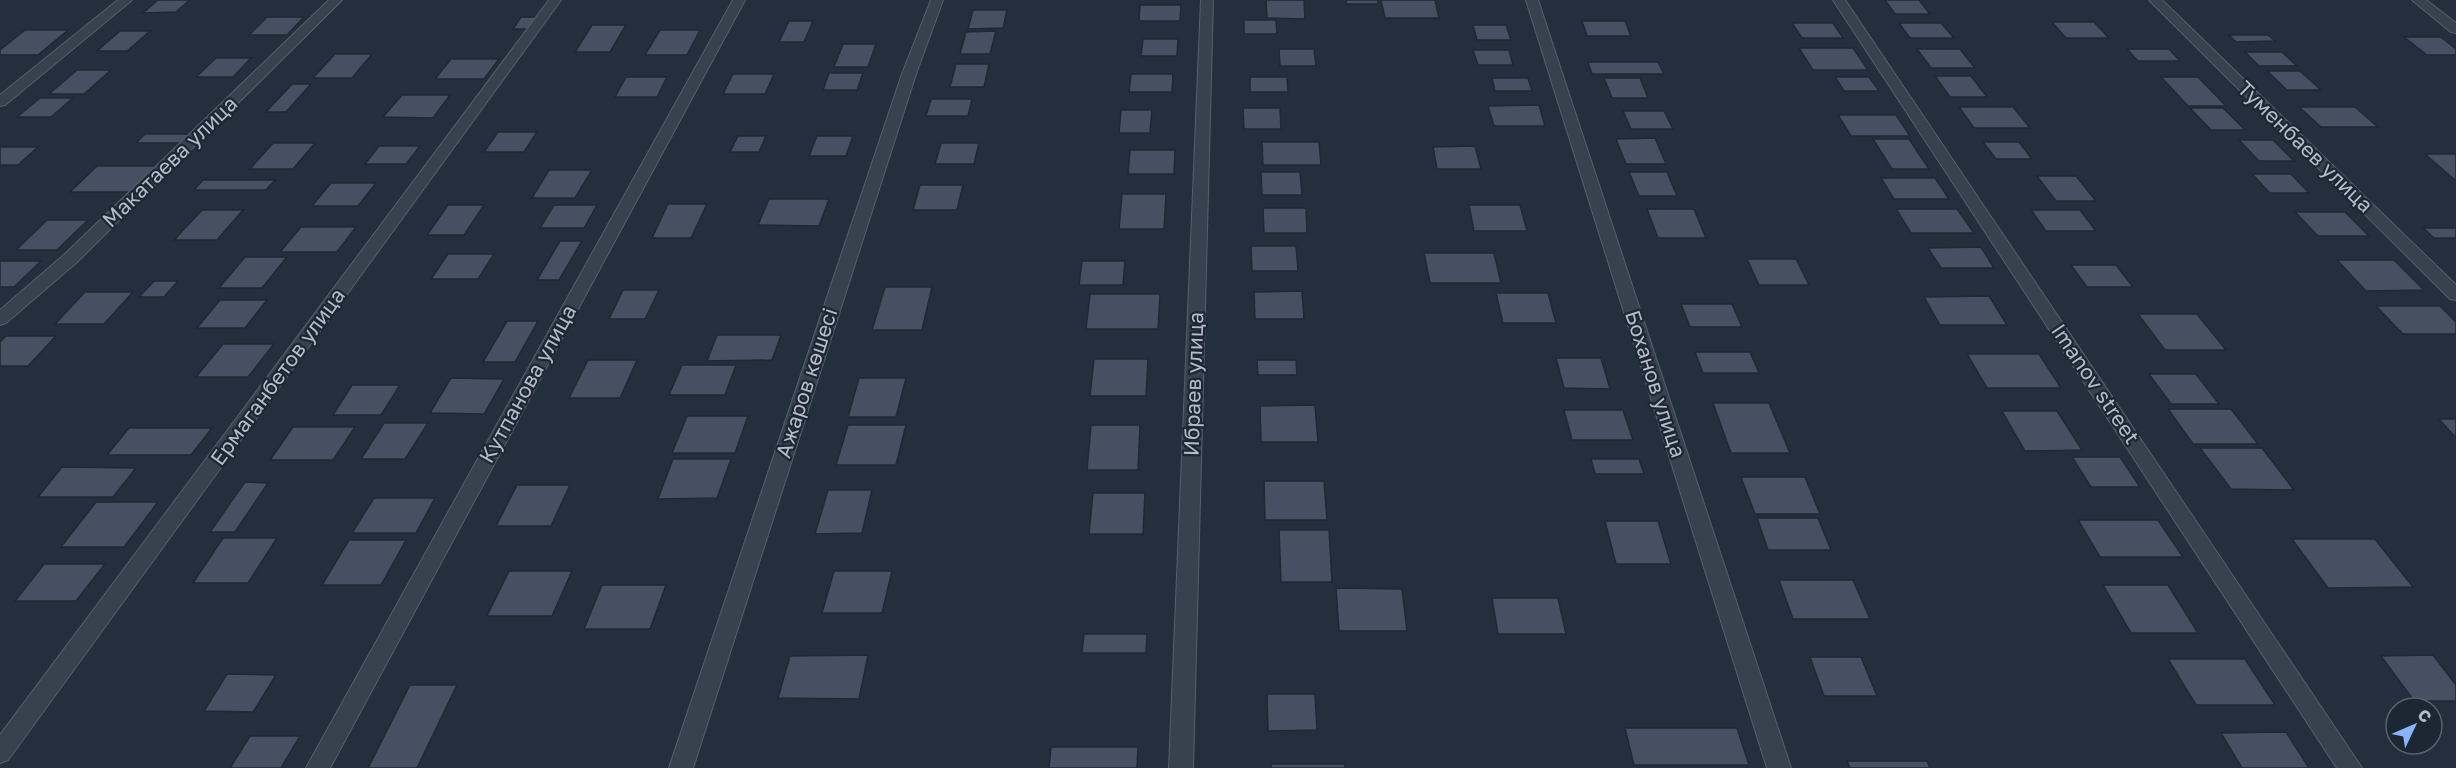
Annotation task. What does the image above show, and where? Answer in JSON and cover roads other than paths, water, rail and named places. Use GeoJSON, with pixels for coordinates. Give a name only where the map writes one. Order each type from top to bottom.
{"type":"FeatureCollection","features":[{"type":"Feature","properties":{"kind":"street"},"geometry":{"type":"LineString","coordinates":[[0,102],[126,0]]}},
{"type":"Feature","properties":{"kind":"street","name":"Макатаева улица"},"geometry":{"type":"LineString","coordinates":[[0,319],[71,258],[336,0]]}},
{"type":"Feature","properties":{"kind":"street","name":"Ермаганбетов улица"},"geometry":{"type":"LineString","coordinates":[[0,753],[555,0]]}},
{"type":"Feature","properties":{"kind":"street","name":"Кутпанова улица"},"geometry":{"type":"LineString","coordinates":[[318,768],[739,0]]}},
{"type":"Feature","properties":{"kind":"street","name":"Ажаров көшесі"},"geometry":{"type":"LineString","coordinates":[[681,768],[909,74],[937,0]]}},
{"type":"Feature","properties":{"kind":"street","name":"Ибраев улица"},"geometry":{"type":"LineString","coordinates":[[1181,768],[1207,0]]}},
{"type":"Feature","properties":{"kind":"street","name":"Боханов улица"},"geometry":{"type":"LineString","coordinates":[[1532,0],[1779,768]]}},
{"type":"Feature","properties":{"kind":"street","name":"Imanov street"},"geometry":{"type":"LineString","coordinates":[[1839,0],[2350,768]]}},
{"type":"Feature","properties":{"kind":"street","name":"Туменбаев улица"},"geometry":{"type":"LineString","coordinates":[[2155,0],[2456,295]]}},
{"type":"Feature","properties":{"kind":"street"},"geometry":{"type":"LineString","coordinates":[[2418,0],[2456,29]]}}]}
